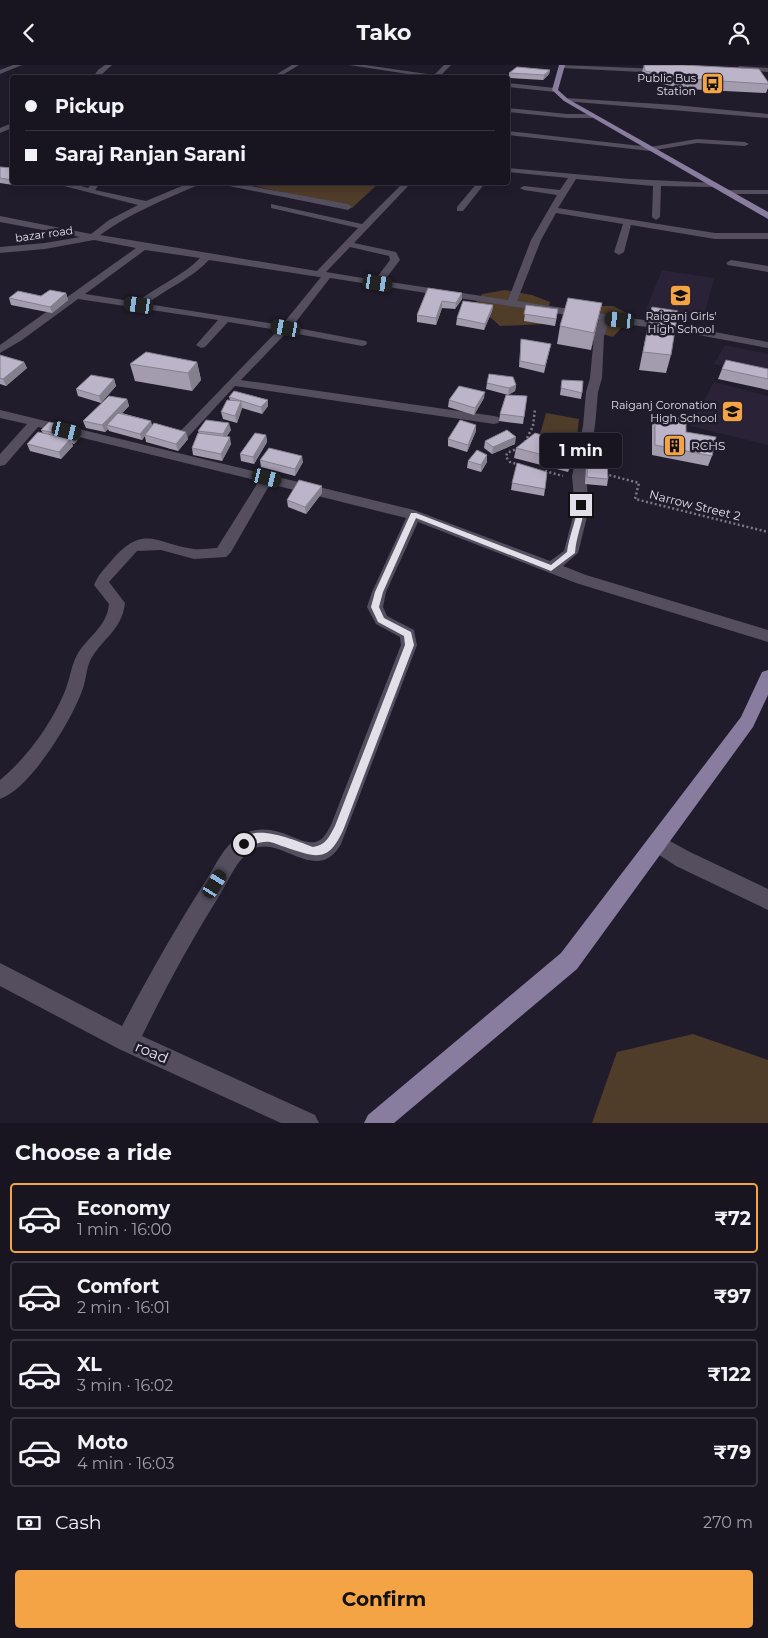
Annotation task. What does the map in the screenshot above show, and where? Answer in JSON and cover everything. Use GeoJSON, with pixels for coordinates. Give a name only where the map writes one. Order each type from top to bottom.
{"type":"FeatureCollection","features":[{"type":"Feature","properties":{"kind":"main road"},"geometry":{"type":"LineString","coordinates":[[562,65],[555,89],[566,100],[768,216]]}},
{"type":"Feature","properties":{"kind":"main road"},"geometry":{"type":"LineString","coordinates":[[376,1123],[569,961],[747,721],[768,677]]}},
{"type":"Feature","properties":{"kind":"street"},"geometry":{"type":"LineString","coordinates":[[0,72],[19,65]]}},
{"type":"Feature","properties":{"kind":"street"},"geometry":{"type":"LineString","coordinates":[[97,75],[109,65]]}},
{"type":"Feature","properties":{"kind":"street"},"geometry":{"type":"LineString","coordinates":[[278,75],[296,65]]}},
{"type":"Feature","properties":{"kind":"street"},"geometry":{"type":"LineString","coordinates":[[352,65],[422,75]]}},
{"type":"Feature","properties":{"kind":"street"},"geometry":{"type":"LineString","coordinates":[[439,75],[448,65]]}},
{"type":"Feature","properties":{"kind":"street"},"geometry":{"type":"LineString","coordinates":[[562,65],[668,72]]}},
{"type":"Feature","properties":{"kind":"street"},"geometry":{"type":"LineString","coordinates":[[356,72],[364,67]]}},
{"type":"Feature","properties":{"kind":"street"},"geometry":{"type":"LineString","coordinates":[[733,68],[768,70]]}},
{"type":"Feature","properties":{"kind":"street"},"geometry":{"type":"LineString","coordinates":[[510,85],[555,89]]}},
{"type":"Feature","properties":{"kind":"street"},"geometry":{"type":"LineString","coordinates":[[566,100],[675,107],[768,116]]}},
{"type":"Feature","properties":{"kind":"street"},"geometry":{"type":"LineString","coordinates":[[510,110],[592,116]]}},
{"type":"Feature","properties":{"kind":"street"},"geometry":{"type":"LineString","coordinates":[[510,133],[650,149],[697,141],[745,144]]}},
{"type":"Feature","properties":{"kind":"street"},"geometry":{"type":"LineString","coordinates":[[510,170],[657,183],[712,185]]}},
{"type":"Feature","properties":{"kind":"street"},"geometry":{"type":"LineString","coordinates":[[511,304],[536,240],[562,193],[574,176]]}},
{"type":"Feature","properties":{"kind":"street"},"geometry":{"type":"LineString","coordinates":[[656,217],[657,183]]}},
{"type":"Feature","properties":{"kind":"street"},"geometry":{"type":"LineString","coordinates":[[70,185],[146,204]]}},
{"type":"Feature","properties":{"kind":"street"},"geometry":{"type":"LineString","coordinates":[[90,191],[94,185]]}},
{"type":"Feature","properties":{"kind":"street"},"geometry":{"type":"LineString","coordinates":[[91,238],[112,222],[146,204],[190,185]]}},
{"type":"Feature","properties":{"kind":"street"},"geometry":{"type":"LineString","coordinates":[[234,185],[348,207]]}},
{"type":"Feature","properties":{"kind":"street"},"geometry":{"type":"LineString","coordinates":[[165,455],[232,382],[286,328],[347,244],[405,185]]}},
{"type":"Feature","properties":{"kind":"street"},"geometry":{"type":"LineString","coordinates":[[460,209],[480,185]]}},
{"type":"Feature","properties":{"kind":"street"},"geometry":{"type":"LineString","coordinates":[[524,188],[562,193]]}},
{"type":"Feature","properties":{"kind":"street"},"geometry":{"type":"LineString","coordinates":[[725,192],[768,192]]}},
{"type":"Feature","properties":{"kind":"street"},"geometry":{"type":"LineString","coordinates":[[274,207],[364,227]]}},
{"type":"Feature","properties":{"kind":"street"},"geometry":{"type":"LineString","coordinates":[[553,210],[715,235],[768,236]]}},
{"type":"Feature","properties":{"kind":"street"},"geometry":{"type":"LineString","coordinates":[[0,219],[143,247],[511,304],[649,323],[768,345]]}},
{"type":"Feature","properties":{"kind":"street"},"geometry":{"type":"LineString","coordinates":[[619,252],[628,221]]}},
{"type":"Feature","properties":{"kind":"street","name":"bazar road"},"geometry":{"type":"LineString","coordinates":[[1,250],[44,246],[91,238]]}},
{"type":"Feature","properties":{"kind":"street"},"geometry":{"type":"LineString","coordinates":[[347,244],[393,254],[394,260],[378,283]]}},
{"type":"Feature","properties":{"kind":"street"},"geometry":{"type":"LineString","coordinates":[[0,350],[44,321],[95,280],[143,247]]}},
{"type":"Feature","properties":{"kind":"street"},"geometry":{"type":"LineString","coordinates":[[139,305],[163,287],[186,277],[206,257]]}},
{"type":"Feature","properties":{"kind":"street"},"geometry":{"type":"LineString","coordinates":[[731,263],[768,269]]}},
{"type":"Feature","properties":{"kind":"street"},"geometry":{"type":"LineString","coordinates":[[77,296],[226,318],[362,343]]}},
{"type":"Feature","properties":{"kind":"street"},"geometry":{"type":"LineString","coordinates":[[200,345],[226,318]]}},
{"type":"Feature","properties":{"kind":"street"},"geometry":{"type":"LineString","coordinates":[[551,568],[571,553],[582,509],[579,475],[589,426],[592,392],[596,378],[599,336],[605,318]]}},
{"type":"Feature","properties":{"kind":"street"},"geometry":{"type":"LineString","coordinates":[[232,382],[494,420]]}},
{"type":"Feature","properties":{"kind":"street"},"geometry":{"type":"LineString","coordinates":[[0,415],[36,422],[414,515],[581,579],[768,636]]}},
{"type":"Feature","properties":{"kind":"street"},"geometry":{"type":"LineString","coordinates":[[0,462],[36,422]]}},
{"type":"Feature","properties":{"kind":"street"},"geometry":{"type":"LineString","coordinates":[[0,791],[26,765],[66,709],[77,683],[83,659],[115,618],[117,603],[101,585],[103,580],[132,547],[150,543],[194,554],[221,553],[226,548],[267,478]]}},
{"type":"Feature","properties":{"kind":"street"},"geometry":{"type":"LineString","coordinates":[[127,1041],[163,969],[188,925],[232,857],[244,844],[254,839],[271,837],[313,852],[323,850],[331,843],[339,828],[410,645],[408,634],[381,620],[375,607],[379,592],[414,515]]}},
{"type":"Feature","properties":{"kind":"street"},"geometry":{"type":"LineString","coordinates":[[656,843],[683,859],[768,900]]}},
{"type":"Feature","properties":{"kind":"street","name":"road"},"geometry":{"type":"LineString","coordinates":[[0,975],[127,1041],[185,1065],[307,1123]]}},
{"type":"Feature","properties":{"kind":"path"},"geometry":{"type":"LineString","coordinates":[[523,465],[510,462],[506,457],[508,453],[525,442],[532,426],[535,409]]}},
{"type":"Feature","properties":{"kind":"path"},"geometry":{"type":"LineString","coordinates":[[540,470],[579,475]]}},
{"type":"Feature","properties":{"kind":"path","name":"Narrow Street 2"},"geometry":{"type":"LineString","coordinates":[[579,475],[601,473],[639,483],[635,499],[768,532]]}},
{"type":"Feature","properties":{"kind":"shaded area"},"geometry":{"type":"Polygon","coordinates":[[[251,185],[377,185],[352,208],[251,185]]]}},
{"type":"Feature","properties":{"kind":"shaded area","name":"Raiganj Girls' High School"},"geometry":{"type":"Polygon","coordinates":[[[662,270],[714,278],[703,320],[645,312],[662,270]]]}},
{"type":"Feature","properties":{"kind":"shaded area"},"geometry":{"type":"Polygon","coordinates":[[[505,290],[532,295],[550,302],[545,324],[500,326],[475,304],[482,294],[505,290]]]}},
{"type":"Feature","properties":{"kind":"shaded area"},"geometry":{"type":"Polygon","coordinates":[[[597,306],[613,306],[627,313],[623,326],[613,337],[577,327],[597,306]]]}},
{"type":"Feature","properties":{"kind":"shaded area","name":"Raiganj Coronation High School"},"geometry":{"type":"Polygon","coordinates":[[[725,345],[768,354],[768,376],[714,364],[725,345]]]}},
{"type":"Feature","properties":{"kind":"shaded area","name":"Raiganj Coronation High School"},"geometry":{"type":"Polygon","coordinates":[[[714,382],[768,396],[768,445],[690,426],[714,382]]]}},
{"type":"Feature","properties":{"kind":"shaded area"},"geometry":{"type":"Polygon","coordinates":[[[546,413],[579,419],[576,447],[539,438],[546,413]]]}},
{"type":"Feature","properties":{"kind":"shaded area"},"geometry":{"type":"Polygon","coordinates":[[[693,1034],[768,1060],[768,1123],[592,1123],[617,1052],[693,1034]]]}},
{"type":"Feature","properties":{"kind":"building"},"geometry":{"type":"Polygon","coordinates":[[[644,65],[759,69],[768,84],[689,79],[645,71],[644,65]]]}},
{"type":"Feature","properties":{"kind":"building"},"geometry":{"type":"Polygon","coordinates":[[[517,67],[550,70],[544,75],[509,73],[517,67]]]}},
{"type":"Feature","properties":{"kind":"building"},"geometry":{"type":"Polygon","coordinates":[[[0,167],[10,168],[10,180],[0,178],[0,167]]]}},
{"type":"Feature","properties":{"kind":"building"},"geometry":{"type":"Polygon","coordinates":[[[428,288],[462,293],[456,303],[442,301],[436,318],[417,315],[428,288]]]}},
{"type":"Feature","properties":{"kind":"building"},"geometry":{"type":"Polygon","coordinates":[[[50,290],[66,293],[50,307],[9,298],[18,291],[41,296],[50,290]]]}},
{"type":"Feature","properties":{"kind":"building"},"geometry":{"type":"Polygon","coordinates":[[[568,298],[602,303],[594,333],[560,326],[568,298]]]}},
{"type":"Feature","properties":{"kind":"building"},"geometry":{"type":"Polygon","coordinates":[[[463,301],[493,305],[485,324],[457,318],[463,301]]]}},
{"type":"Feature","properties":{"kind":"building"},"geometry":{"type":"Polygon","coordinates":[[[526,305],[558,309],[556,319],[524,314],[526,305]]]}},
{"type":"Feature","properties":{"kind":"building"},"geometry":{"type":"Polygon","coordinates":[[[652,307],[678,311],[671,355],[643,352],[652,307]]]}},
{"type":"Feature","properties":{"kind":"building"},"geometry":{"type":"Polygon","coordinates":[[[521,339],[551,344],[545,366],[520,361],[521,339]]]}},
{"type":"Feature","properties":{"kind":"building"},"geometry":{"type":"Polygon","coordinates":[[[146,352],[197,362],[188,373],[130,364],[146,352]]]}},
{"type":"Feature","properties":{"kind":"building"},"geometry":{"type":"Polygon","coordinates":[[[0,355],[24,362],[3,379],[0,378],[0,355]]]}},
{"type":"Feature","properties":{"kind":"building"},"geometry":{"type":"Polygon","coordinates":[[[726,360],[768,369],[768,379],[722,369],[726,360]]]}},
{"type":"Feature","properties":{"kind":"building"},"geometry":{"type":"Polygon","coordinates":[[[489,374],[513,377],[516,385],[509,388],[487,383],[489,374]]]}},
{"type":"Feature","properties":{"kind":"building"},"geometry":{"type":"Polygon","coordinates":[[[91,375],[114,379],[99,396],[76,389],[91,375]]]}},
{"type":"Feature","properties":{"kind":"building"},"geometry":{"type":"Polygon","coordinates":[[[562,380],[583,381],[582,393],[561,388],[562,380]]]}},
{"type":"Feature","properties":{"kind":"building"},"geometry":{"type":"Polygon","coordinates":[[[459,386],[485,392],[475,408],[449,400],[459,386]]]}},
{"type":"Feature","properties":{"kind":"building"},"geometry":{"type":"Polygon","coordinates":[[[234,391],[268,400],[261,407],[229,397],[234,391]]]}},
{"type":"Feature","properties":{"kind":"building"},"geometry":{"type":"Polygon","coordinates":[[[506,395],[527,396],[524,417],[500,414],[506,395]]]}},
{"type":"Feature","properties":{"kind":"building"},"geometry":{"type":"Polygon","coordinates":[[[109,396],[127,399],[102,425],[83,421],[109,396]]]}},
{"type":"Feature","properties":{"kind":"building"},"geometry":{"type":"Polygon","coordinates":[[[227,400],[241,401],[235,416],[221,412],[227,400]]]}},
{"type":"Feature","properties":{"kind":"building"},"geometry":{"type":"Polygon","coordinates":[[[118,413],[151,421],[140,434],[107,425],[118,413]]]}},
{"type":"Feature","properties":{"kind":"building"},"geometry":{"type":"Polygon","coordinates":[[[655,414],[686,419],[686,432],[716,437],[712,456],[655,445],[655,414]]]}},
{"type":"Feature","properties":{"kind":"building"},"geometry":{"type":"Polygon","coordinates":[[[206,420],[229,423],[223,434],[198,431],[206,420]]]}},
{"type":"Feature","properties":{"kind":"building"},"geometry":{"type":"Polygon","coordinates":[[[460,420],[476,425],[468,445],[448,439],[460,420]]]}},
{"type":"Feature","properties":{"kind":"building"},"geometry":{"type":"Polygon","coordinates":[[[49,422],[79,429],[71,437],[41,430],[49,422]]]}},
{"type":"Feature","properties":{"kind":"building"},"geometry":{"type":"Polygon","coordinates":[[[154,423],[186,432],[176,444],[145,435],[154,423]]]}},
{"type":"Feature","properties":{"kind":"building"},"geometry":{"type":"Polygon","coordinates":[[[507,430],[516,437],[493,447],[485,441],[507,430]]]}},
{"type":"Feature","properties":{"kind":"building"},"geometry":{"type":"Polygon","coordinates":[[[38,432],[70,439],[59,452],[27,444],[38,432]]]}},
{"type":"Feature","properties":{"kind":"building"},"geometry":{"type":"Polygon","coordinates":[[[198,433],[230,437],[221,454],[192,448],[198,433]]]}},
{"type":"Feature","properties":{"kind":"building"},"geometry":{"type":"Polygon","coordinates":[[[255,433],[266,435],[253,457],[240,454],[255,433]]]}},
{"type":"Feature","properties":{"kind":"building"},"geometry":{"type":"Polygon","coordinates":[[[535,433],[577,445],[571,462],[516,448],[535,433]]]}},
{"type":"Feature","properties":{"kind":"building"},"geometry":{"type":"Polygon","coordinates":[[[269,448],[302,456],[295,469],[260,460],[269,448]]]}},
{"type":"Feature","properties":{"kind":"building"},"geometry":{"type":"Polygon","coordinates":[[[477,450],[487,455],[481,465],[468,461],[477,450]]]}},
{"type":"Feature","properties":{"kind":"building"},"geometry":{"type":"Polygon","coordinates":[[[588,459],[607,463],[608,479],[587,477],[588,459]]]}},
{"type":"Feature","properties":{"kind":"building"},"geometry":{"type":"Polygon","coordinates":[[[517,463],[547,472],[545,489],[512,483],[517,463]]]}},
{"type":"Feature","properties":{"kind":"building"},"geometry":{"type":"Polygon","coordinates":[[[299,480],[322,486],[305,507],[287,500],[299,480]]]}},
{"type":"Feature","properties":{"kind":"place","name":"Public Bus Station"},"geometry":{"type":"Point","coordinates":[712,84]}},
{"type":"Feature","properties":{"kind":"place","name":"Raiganj Girls' High School"},"geometry":{"type":"Point","coordinates":[681,295]}},
{"type":"Feature","properties":{"kind":"place","name":"Raiganj Coronation High School"},"geometry":{"type":"Point","coordinates":[733,411]}},
{"type":"Feature","properties":{"kind":"place","name":"RCHS"},"geometry":{"type":"Point","coordinates":[675,445]}},
{"type":"Feature","properties":{"kind":"route"},"geometry":{"type":"LineString","coordinates":[[244,844],[254,839],[271,837],[313,852],[323,850],[331,843],[339,828],[410,645],[408,634],[381,620],[376,614],[375,607],[379,592],[414,515],[551,568],[571,553],[572,543],[580,520],[581,505]]}}]}
